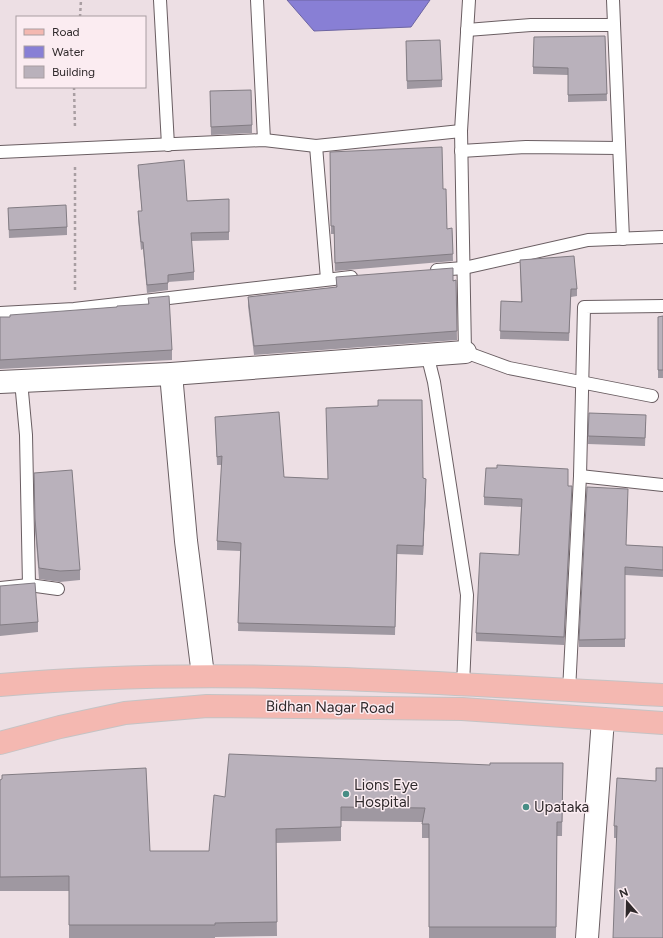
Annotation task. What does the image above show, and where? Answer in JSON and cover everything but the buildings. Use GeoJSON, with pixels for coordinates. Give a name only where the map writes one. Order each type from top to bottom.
{"type":"FeatureCollection","features":[{"type":"Feature","properties":{"kind":"main road","name":"Bidhan Nagar Road"},"geometry":{"type":"LineString","coordinates":[[0,685],[204,675],[463,685],[663,696]]}},
{"type":"Feature","properties":{"kind":"main road","name":"Bidhan Nagar Road"},"geometry":{"type":"LineString","coordinates":[[0,744],[60,727],[125,713],[208,706],[462,709],[663,723]]}},
{"type":"Feature","properties":{"kind":"street"},"geometry":{"type":"LineString","coordinates":[[10,382],[171,374],[465,352]]}},
{"type":"Feature","properties":{"kind":"street"},"geometry":{"type":"LineString","coordinates":[[171,374],[186,541],[204,675]]}},
{"type":"Feature","properties":{"kind":"street"},"geometry":{"type":"LineString","coordinates":[[587,938],[603,719]]}},
{"type":"Feature","properties":{"kind":"lane"},"geometry":{"type":"LineString","coordinates":[[160,0],[168,145]]}},
{"type":"Feature","properties":{"kind":"lane"},"geometry":{"type":"LineString","coordinates":[[257,0],[264,140]]}},
{"type":"Feature","properties":{"kind":"lane"},"geometry":{"type":"LineString","coordinates":[[469,0],[461,131],[465,352],[509,368],[652,396]]}},
{"type":"Feature","properties":{"kind":"lane"},"geometry":{"type":"LineString","coordinates":[[613,0],[623,238]]}},
{"type":"Feature","properties":{"kind":"lane"},"geometry":{"type":"LineString","coordinates":[[467,30],[531,25],[614,26]]}},
{"type":"Feature","properties":{"kind":"lane"},"geometry":{"type":"LineString","coordinates":[[0,152],[264,140],[316,146],[461,131]]}},
{"type":"Feature","properties":{"kind":"lane"},"geometry":{"type":"LineString","coordinates":[[316,146],[327,279]]}},
{"type":"Feature","properties":{"kind":"lane"},"geometry":{"type":"LineString","coordinates":[[461,151],[526,147],[619,148]]}},
{"type":"Feature","properties":{"kind":"lane"},"geometry":{"type":"LineString","coordinates":[[426,271],[464,268],[588,240],[663,237]]}},
{"type":"Feature","properties":{"kind":"lane"},"geometry":{"type":"LineString","coordinates":[[0,312],[74,309],[327,279],[365,276]]}},
{"type":"Feature","properties":{"kind":"lane"},"geometry":{"type":"LineString","coordinates":[[569,691],[580,476],[584,307],[663,306]]}},
{"type":"Feature","properties":{"kind":"lane"},"geometry":{"type":"LineString","coordinates":[[427,354],[434,382],[467,595],[463,685]]}},
{"type":"Feature","properties":{"kind":"lane"},"geometry":{"type":"LineString","coordinates":[[10,382],[26,435],[29,586]]}},
{"type":"Feature","properties":{"kind":"lane"},"geometry":{"type":"LineString","coordinates":[[580,476],[663,485]]}},
{"type":"Feature","properties":{"kind":"lane"},"geometry":{"type":"LineString","coordinates":[[0,588],[29,586],[58,589]]}},
{"type":"Feature","properties":{"kind":"path"},"geometry":{"type":"LineString","coordinates":[[80,16],[81,0]]}},
{"type":"Feature","properties":{"kind":"path"},"geometry":{"type":"LineString","coordinates":[[74,88],[74,309]]}},
{"type":"Feature","properties":{"kind":"water"},"geometry":{"type":"Polygon","coordinates":[[[287,0],[430,0],[411,27],[314,31],[287,0]]]}},
{"type":"Feature","properties":{"kind":"place","name":"Lions Eye Hospital"},"geometry":{"type":"Point","coordinates":[346,794]}},
{"type":"Feature","properties":{"kind":"place","name":"Upataka"},"geometry":{"type":"Point","coordinates":[526,807]}}]}
